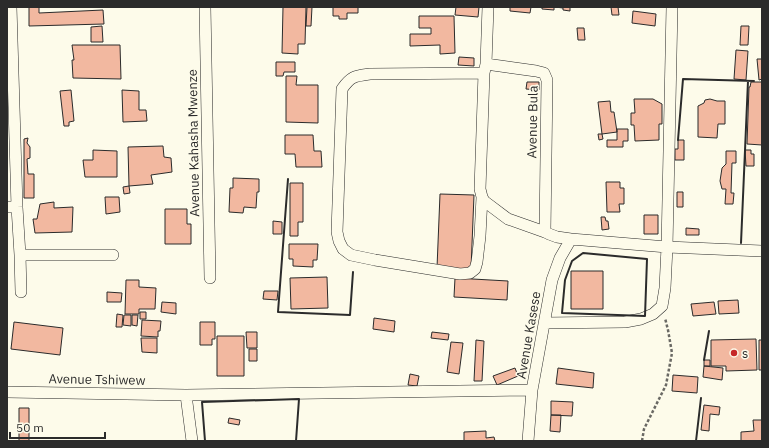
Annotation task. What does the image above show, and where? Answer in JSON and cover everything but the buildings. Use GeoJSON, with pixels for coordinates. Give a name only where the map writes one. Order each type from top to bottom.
{"type":"FeatureCollection","features":[{"type":"Feature","properties":{"kind":"street"},"geometry":{"type":"LineString","coordinates":[[11,7],[12,207],[20,255],[21,292]]}},
{"type":"Feature","properties":{"kind":"street","name":"Avenue Kahasha Mwenze"},"geometry":{"type":"LineString","coordinates":[[205,7],[210,278]]}},
{"type":"Feature","properties":{"kind":"street"},"geometry":{"type":"LineString","coordinates":[[485,69],[370,74],[356,76],[348,81],[342,89],[336,232],[343,249],[351,255],[460,274],[470,273],[475,269],[480,236],[482,198],[480,189],[488,7]]}},
{"type":"Feature","properties":{"kind":"street"},"geometry":{"type":"LineString","coordinates":[[544,323],[625,322],[647,317],[662,306],[665,288],[667,248],[672,7]]}},
{"type":"Feature","properties":{"kind":"street","name":"Avenue Bula"},"geometry":{"type":"LineString","coordinates":[[485,69],[536,71],[544,73],[547,80],[545,232]]}},
{"type":"Feature","properties":{"kind":"street"},"geometry":{"type":"LineString","coordinates":[[482,198],[487,204],[508,219],[557,237],[667,248],[762,251]]}},
{"type":"Feature","properties":{"kind":"street","name":"Avenue Kasese"},"geometry":{"type":"LineString","coordinates":[[528,441],[532,390],[552,280],[560,258],[571,239]]}},
{"type":"Feature","properties":{"kind":"street"},"geometry":{"type":"LineString","coordinates":[[20,255],[112,255]]}},
{"type":"Feature","properties":{"kind":"street","name":"Avenue Tshiwew"},"geometry":{"type":"LineString","coordinates":[[7,392],[186,394],[532,390]]}},
{"type":"Feature","properties":{"kind":"street"},"geometry":{"type":"LineString","coordinates":[[186,394],[192,441]]}},
{"type":"Feature","properties":{"kind":"path"},"geometry":{"type":"LineString","coordinates":[[642,441],[644,430],[666,386],[672,353],[662,306]]}},
{"type":"Feature","properties":{"kind":"wall"},"geometry":{"type":"LineString","coordinates":[[678,140],[683,79],[754,81]]}},
{"type":"Feature","properties":{"kind":"wall"},"geometry":{"type":"LineString","coordinates":[[741,243],[748,81]]}},
{"type":"Feature","properties":{"kind":"wall"},"geometry":{"type":"LineString","coordinates":[[288,179],[278,312],[350,315],[353,272]]}},
{"type":"Feature","properties":{"kind":"wall"},"geometry":{"type":"LineString","coordinates":[[583,253],[647,259],[645,316],[562,313],[565,280],[572,261],[583,253]]}},
{"type":"Feature","properties":{"kind":"wall"},"geometry":{"type":"LineString","coordinates":[[704,360],[709,331]]}},
{"type":"Feature","properties":{"kind":"wall"},"geometry":{"type":"LineString","coordinates":[[696,441],[701,398]]}},
{"type":"Feature","properties":{"kind":"wall"},"geometry":{"type":"LineString","coordinates":[[205,441],[202,402],[299,399],[296,441]]}},
{"type":"Feature","properties":{"kind":"place","name":"s"},"geometry":{"type":"Point","coordinates":[734,353]}}]}
